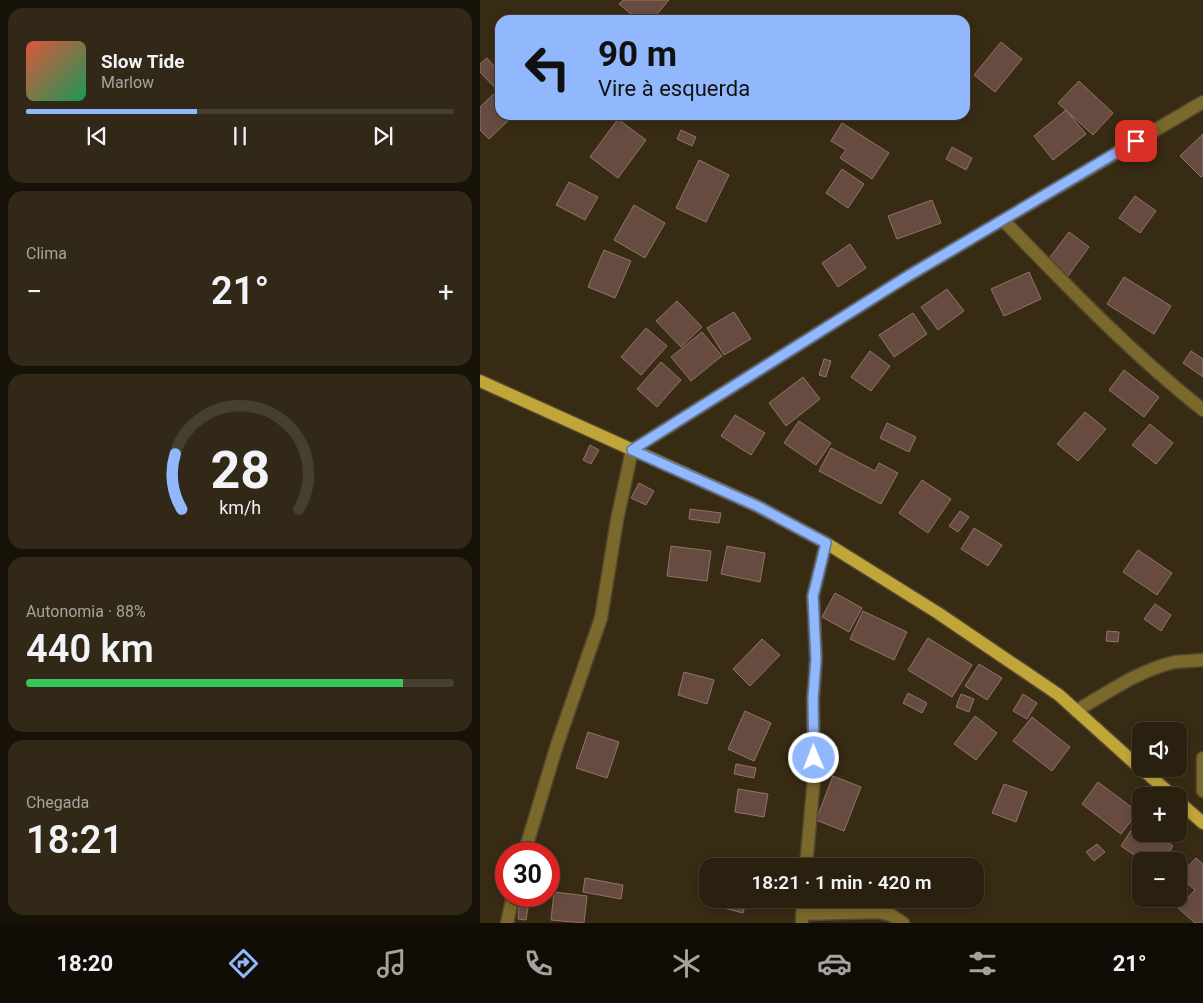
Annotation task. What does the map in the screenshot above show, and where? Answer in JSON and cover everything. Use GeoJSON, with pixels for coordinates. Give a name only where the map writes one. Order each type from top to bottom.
{"type":"FeatureCollection","features":[{"type":"Feature","properties":{"kind":"main road"},"geometry":{"type":"LineString","coordinates":[[480,381],[757,506],[826,543],[938,612],[1059,695],[1132,761]]}},
{"type":"Feature","properties":{"kind":"main road"},"geometry":{"type":"LineString","coordinates":[[1150,777],[1162,787]]}},
{"type":"Feature","properties":{"kind":"main road"},"geometry":{"type":"LineString","coordinates":[[1187,809],[1203,823]]}},
{"type":"Feature","properties":{"kind":"street"},"geometry":{"type":"LineString","coordinates":[[528,842],[557,745],[602,618],[632,450],[908,276],[1203,102]]}},
{"type":"Feature","properties":{"kind":"street"},"geometry":{"type":"LineString","coordinates":[[1003,220],[1089,310],[1142,360],[1203,410]]}},
{"type":"Feature","properties":{"kind":"street"},"geometry":{"type":"LineString","coordinates":[[807,858],[814,778],[813,699],[816,659],[813,596],[826,543]]}},
{"type":"Feature","properties":{"kind":"street"},"geometry":{"type":"LineString","coordinates":[[1076,711],[1131,679],[1152,670],[1176,662],[1203,660]]}},
{"type":"Feature","properties":{"kind":"street"},"geometry":{"type":"LineString","coordinates":[[1203,758],[1203,791]]}},
{"type":"Feature","properties":{"kind":"street"},"geometry":{"type":"LineString","coordinates":[[507,923],[511,907]]}},
{"type":"Feature","properties":{"kind":"street"},"geometry":{"type":"LineString","coordinates":[[802,918],[878,912],[891,914],[903,923]]}},
{"type":"Feature","properties":{"kind":"building"},"geometry":{"type":"Polygon","coordinates":[[[623,0],[669,0],[656,15],[632,15],[619,4],[623,0]]]}},
{"type":"Feature","properties":{"kind":"building"},"geometry":{"type":"Polygon","coordinates":[[[1001,42],[1022,59],[995,92],[974,75],[1001,42]]]}},
{"type":"Feature","properties":{"kind":"building"},"geometry":{"type":"Polygon","coordinates":[[[487,58],[495,67],[495,88],[480,72],[480,64],[487,58]]]}},
{"type":"Feature","properties":{"kind":"building"},"geometry":{"type":"Polygon","coordinates":[[[1079,81],[1113,113],[1093,135],[1058,103],[1079,81]]]}},
{"type":"Feature","properties":{"kind":"building"},"geometry":{"type":"Polygon","coordinates":[[[495,93],[495,120],[509,120],[489,139],[480,130],[480,107],[495,93]]]}},
{"type":"Feature","properties":{"kind":"building"},"geometry":{"type":"Polygon","coordinates":[[[1066,110],[1086,134],[1053,160],[1034,136],[1066,110]]]}},
{"type":"Feature","properties":{"kind":"building"},"geometry":{"type":"Polygon","coordinates":[[[617,120],[646,140],[618,178],[590,157],[617,120]]]}},
{"type":"Feature","properties":{"kind":"building"},"geometry":{"type":"Polygon","coordinates":[[[842,123],[889,153],[872,179],[840,158],[846,150],[831,141],[842,123]]]}},
{"type":"Feature","properties":{"kind":"building"},"geometry":{"type":"Polygon","coordinates":[[[681,130],[696,137],[692,146],[677,139],[681,130]]]}},
{"type":"Feature","properties":{"kind":"building"},"geometry":{"type":"Polygon","coordinates":[[[1203,134],[1203,176],[1201,177],[1180,156],[1203,134]]]}},
{"type":"Feature","properties":{"kind":"building"},"geometry":{"type":"Polygon","coordinates":[[[952,147],[972,158],[966,170],[946,159],[952,147]]]}},
{"type":"Feature","properties":{"kind":"building"},"geometry":{"type":"Polygon","coordinates":[[[699,160],[729,175],[706,222],[676,208],[699,160]]]}},
{"type":"Feature","properties":{"kind":"building"},"geometry":{"type":"Polygon","coordinates":[[[842,169],[864,184],[848,208],[826,193],[842,169]]]}},
{"type":"Feature","properties":{"kind":"building"},"geometry":{"type":"Polygon","coordinates":[[[569,182],[598,197],[585,220],[556,205],[569,182]]]}},
{"type":"Feature","properties":{"kind":"building"},"geometry":{"type":"Polygon","coordinates":[[[1135,196],[1156,211],[1140,233],[1119,218],[1135,196]]]}},
{"type":"Feature","properties":{"kind":"building"},"geometry":{"type":"Polygon","coordinates":[[[932,200],[941,223],[897,239],[888,216],[932,200]]]}},
{"type":"Feature","properties":{"kind":"building"},"geometry":{"type":"Polygon","coordinates":[[[634,205],[665,223],[645,258],[614,240],[634,205]]]}},
{"type":"Feature","properties":{"kind":"building"},"geometry":{"type":"Polygon","coordinates":[[[1069,232],[1089,247],[1068,276],[1047,261],[1069,232]]]}},
{"type":"Feature","properties":{"kind":"building"},"geometry":{"type":"Polygon","coordinates":[[[850,244],[866,268],[838,287],[822,263],[850,244]]]}},
{"type":"Feature","properties":{"kind":"building"},"geometry":{"type":"Polygon","coordinates":[[[604,250],[631,261],[615,298],[588,287],[604,250]]]}},
{"type":"Feature","properties":{"kind":"building"},"geometry":{"type":"Polygon","coordinates":[[[1029,272],[1041,299],[1004,316],[991,289],[1029,272]]]}},
{"type":"Feature","properties":{"kind":"building"},"geometry":{"type":"Polygon","coordinates":[[[1124,277],[1171,306],[1154,334],[1107,304],[1124,277]]]}},
{"type":"Feature","properties":{"kind":"building"},"geometry":{"type":"Polygon","coordinates":[[[947,289],[964,311],[938,330],[921,307],[947,289]]]}},
{"type":"Feature","properties":{"kind":"building"},"geometry":{"type":"Polygon","coordinates":[[[677,301],[702,327],[681,347],[656,321],[677,301]]]}},
{"type":"Feature","properties":{"kind":"building"},"geometry":{"type":"Polygon","coordinates":[[[734,312],[751,339],[724,355],[707,328],[734,312]]]}},
{"type":"Feature","properties":{"kind":"building"},"geometry":{"type":"Polygon","coordinates":[[[913,313],[927,334],[894,357],[879,335],[913,313]]]}},
{"type":"Feature","properties":{"kind":"building"},"geometry":{"type":"Polygon","coordinates":[[[646,328],[667,346],[641,375],[621,357],[646,328]]]}},
{"type":"Feature","properties":{"kind":"building"},"geometry":{"type":"Polygon","coordinates":[[[702,332],[722,356],[691,381],[671,357],[702,332]]]}},
{"type":"Feature","properties":{"kind":"building"},"geometry":{"type":"Polygon","coordinates":[[[870,351],[890,366],[871,391],[851,377],[870,351]]]}},
{"type":"Feature","properties":{"kind":"building"},"geometry":{"type":"Polygon","coordinates":[[[1191,351],[1203,359],[1203,377],[1183,363],[1191,351]]]}},
{"type":"Feature","properties":{"kind":"building"},"geometry":{"type":"Polygon","coordinates":[[[824,359],[831,361],[826,377],[819,375],[824,359]]]}},
{"type":"Feature","properties":{"kind":"building"},"geometry":{"type":"Polygon","coordinates":[[[661,362],[681,380],[657,407],[637,389],[661,362]]]}},
{"type":"Feature","properties":{"kind":"building"},"geometry":{"type":"Polygon","coordinates":[[[1124,370],[1159,397],[1144,417],[1109,390],[1124,370]]]}},
{"type":"Feature","properties":{"kind":"building"},"geometry":{"type":"Polygon","coordinates":[[[803,377],[820,399],[786,426],[769,403],[803,377]]]}},
{"type":"Feature","properties":{"kind":"building"},"geometry":{"type":"Polygon","coordinates":[[[1085,412],[1106,429],[1078,461],[1057,444],[1085,412]]]}},
{"type":"Feature","properties":{"kind":"building"},"geometry":{"type":"Polygon","coordinates":[[[735,415],[765,433],[751,455],[721,436],[735,415]]]}},
{"type":"Feature","properties":{"kind":"building"},"geometry":{"type":"Polygon","coordinates":[[[799,421],[831,443],[816,465],[784,443],[799,421]]]}},
{"type":"Feature","properties":{"kind":"building"},"geometry":{"type":"Polygon","coordinates":[[[887,423],[916,437],[909,452],[880,438],[887,423]]]}},
{"type":"Feature","properties":{"kind":"building"},"geometry":{"type":"Polygon","coordinates":[[[1150,424],[1173,443],[1156,464],[1132,445],[1150,424]]]}},
{"type":"Feature","properties":{"kind":"building"},"geometry":{"type":"Polygon","coordinates":[[[590,445],[599,450],[591,464],[583,460],[590,445]]]}},
{"type":"Feature","properties":{"kind":"building"},"geometry":{"type":"Polygon","coordinates":[[[831,448],[875,471],[879,463],[898,473],[881,504],[819,471],[831,448]]]}},
{"type":"Feature","properties":{"kind":"building"},"geometry":{"type":"Polygon","coordinates":[[[922,480],[951,499],[928,533],[899,513],[922,480]]]}},
{"type":"Feature","properties":{"kind":"building"},"geometry":{"type":"Polygon","coordinates":[[[639,483],[654,491],[646,505],[631,498],[639,483]]]}},
{"type":"Feature","properties":{"kind":"building"},"geometry":{"type":"Polygon","coordinates":[[[690,509],[721,513],[719,523],[689,519],[690,509]]]}},
{"type":"Feature","properties":{"kind":"building"},"geometry":{"type":"Polygon","coordinates":[[[960,511],[969,517],[958,532],[949,526],[960,511]]]}},
{"type":"Feature","properties":{"kind":"building"},"geometry":{"type":"Polygon","coordinates":[[[974,528],[1002,545],[988,566],[961,549],[974,528]]]}},
{"type":"Feature","properties":{"kind":"building"},"geometry":{"type":"Polygon","coordinates":[[[671,546],[711,551],[707,581],[667,576],[671,546]]]}},
{"type":"Feature","properties":{"kind":"building"},"geometry":{"type":"Polygon","coordinates":[[[727,546],[765,553],[760,582],[721,574],[727,546]]]}},
{"type":"Feature","properties":{"kind":"building"},"geometry":{"type":"Polygon","coordinates":[[[1138,550],[1172,573],[1157,595],[1123,572],[1138,550]]]}},
{"type":"Feature","properties":{"kind":"building"},"geometry":{"type":"Polygon","coordinates":[[[835,593],[862,608],[849,632],[822,617],[835,593]]]}},
{"type":"Feature","properties":{"kind":"building"},"geometry":{"type":"Polygon","coordinates":[[[1155,604],[1171,615],[1161,631],[1144,619],[1155,604]]]}},
{"type":"Feature","properties":{"kind":"building"},"geometry":{"type":"Polygon","coordinates":[[[863,611],[907,632],[894,660],[850,639],[863,611]]]}},
{"type":"Feature","properties":{"kind":"building"},"geometry":{"type":"Polygon","coordinates":[[[1107,631],[1119,632],[1118,642],[1106,641],[1107,631]]]}},
{"type":"Feature","properties":{"kind":"building"},"geometry":{"type":"Polygon","coordinates":[[[928,638],[972,665],[952,697],[908,670],[928,638]]]}},
{"type":"Feature","properties":{"kind":"building"},"geometry":{"type":"Polygon","coordinates":[[[762,639],[780,655],[750,686],[733,669],[762,639]]]}},
{"type":"Feature","properties":{"kind":"building"},"geometry":{"type":"Polygon","coordinates":[[[979,664],[1002,678],[987,700],[965,686],[979,664]]]}},
{"type":"Feature","properties":{"kind":"building"},"geometry":{"type":"Polygon","coordinates":[[[684,672],[714,680],[707,704],[678,695],[684,672]]]}},
{"type":"Feature","properties":{"kind":"building"},"geometry":{"type":"Polygon","coordinates":[[[908,693],[927,703],[922,713],[903,703],[908,693]]]}},
{"type":"Feature","properties":{"kind":"building"},"geometry":{"type":"Polygon","coordinates":[[[961,694],[974,699],[969,712],[956,707],[961,694]]]}},
{"type":"Feature","properties":{"kind":"building"},"geometry":{"type":"Polygon","coordinates":[[[1023,694],[1037,703],[1027,719],[1013,711],[1023,694]]]}},
{"type":"Feature","properties":{"kind":"building"},"geometry":{"type":"Polygon","coordinates":[[[745,711],[771,723],[754,761],[728,749],[745,711]]]}},
{"type":"Feature","properties":{"kind":"building"},"geometry":{"type":"Polygon","coordinates":[[[975,716],[997,733],[976,760],[954,744],[975,716]]]}},
{"type":"Feature","properties":{"kind":"building"},"geometry":{"type":"Polygon","coordinates":[[[1032,717],[1070,747],[1052,771],[1013,741],[1032,717]]]}},
{"type":"Feature","properties":{"kind":"building"},"geometry":{"type":"Polygon","coordinates":[[[588,732],[619,742],[607,778],[576,768],[588,732]]]}},
{"type":"Feature","properties":{"kind":"building"},"geometry":{"type":"Polygon","coordinates":[[[736,764],[756,768],[754,778],[734,774],[736,764]]]}},
{"type":"Feature","properties":{"kind":"building"},"geometry":{"type":"Polygon","coordinates":[[[833,776],[861,787],[844,831],[816,820],[833,776]]]}},
{"type":"Feature","properties":{"kind":"building"},"geometry":{"type":"Polygon","coordinates":[[[1098,782],[1132,808],[1132,820],[1121,834],[1082,804],[1098,782]]]}},
{"type":"Feature","properties":{"kind":"building"},"geometry":{"type":"Polygon","coordinates":[[[1004,784],[1027,792],[1016,822],[992,813],[1004,784]]]}},
{"type":"Feature","properties":{"kind":"building"},"geometry":{"type":"Polygon","coordinates":[[[738,789],[768,794],[764,817],[735,812],[738,789]]]}},
{"type":"Feature","properties":{"kind":"building"},"geometry":{"type":"Polygon","coordinates":[[[1132,829],[1132,842],[1167,842],[1173,846],[1169,852],[1132,854],[1121,846],[1132,829]]]}},
{"type":"Feature","properties":{"kind":"building"},"geometry":{"type":"Polygon","coordinates":[[[1097,844],[1105,852],[1094,861],[1086,852],[1097,844]]]}},
{"type":"Feature","properties":{"kind":"building"},"geometry":{"type":"Polygon","coordinates":[[[1196,858],[1203,864],[1203,923],[1195,923],[1178,908],[1187,907],[1187,898],[1195,890],[1187,883],[1187,868],[1196,858]]]}},
{"type":"Feature","properties":{"kind":"building"},"geometry":{"type":"Polygon","coordinates":[[[585,878],[623,885],[621,899],[583,892],[585,878]]]}},
{"type":"Feature","properties":{"kind":"building"},"geometry":{"type":"Polygon","coordinates":[[[560,893],[587,896],[584,923],[551,920],[552,907],[560,907],[560,893]]]}},
{"type":"Feature","properties":{"kind":"building"},"geometry":{"type":"Polygon","coordinates":[[[519,907],[528,908],[526,920],[518,919],[519,907]]]}},
{"type":"Feature","properties":{"kind":"building"},"geometry":{"type":"Polygon","coordinates":[[[724,908],[744,908],[743,913],[724,908]]]}},
{"type":"Feature","properties":{"kind":"route"},"geometry":{"type":"LineString","coordinates":[[814,758],[813,699],[816,659],[813,596],[826,543],[757,506],[632,450],[908,276],[1136,141]]}}]}
